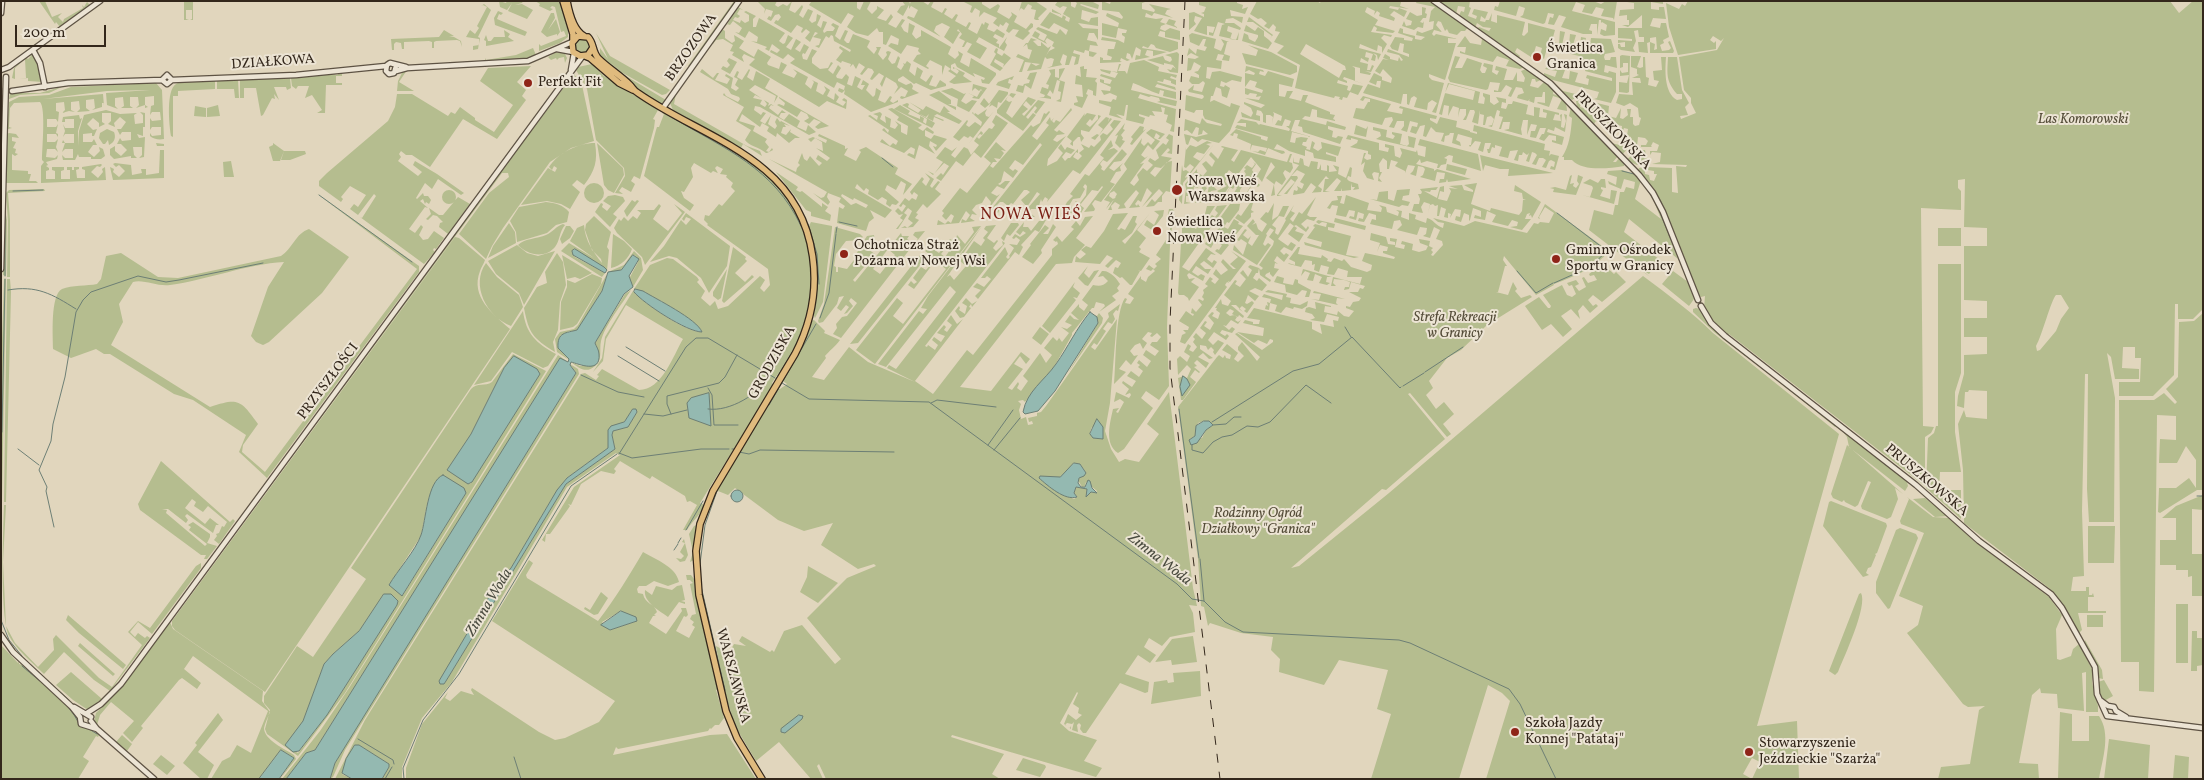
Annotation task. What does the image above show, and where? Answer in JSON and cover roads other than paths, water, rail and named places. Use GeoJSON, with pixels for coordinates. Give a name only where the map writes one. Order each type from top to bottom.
{"type":"FeatureCollection","features":[{"type":"Feature","properties":{"kind":"main road"},"geometry":{"type":"LineString","coordinates":[[563,1],[574,34],[574,52],[583,56],[589,54],[592,48],[592,41],[580,34],[574,23],[567,1]]}},
{"type":"Feature","properties":{"kind":"main road"},"geometry":{"type":"LineString","coordinates":[[573,42],[578,36],[584,36]]}},
{"type":"Feature","properties":{"kind":"main road","name":"GRODZISKA"},"geometry":{"type":"LineString","coordinates":[[592,48],[598,58],[633,90]]}},
{"type":"Feature","properties":{"kind":"main road","name":"GRODZISKA"},"geometry":{"type":"LineString","coordinates":[[583,56],[590,57],[619,83],[738,152],[772,177],[802,218],[811,242],[815,264],[813,298],[804,336],[710,497],[700,524],[696,572]]}},
{"type":"Feature","properties":{"kind":"main road","name":"WARSZAWSKA"},"geometry":{"type":"LineString","coordinates":[[696,572],[699,595],[726,711],[737,738],[762,779]]}},
{"type":"Feature","properties":{"kind":"street"},"geometry":{"type":"LineString","coordinates":[[1,13],[2,1]]}},
{"type":"Feature","properties":{"kind":"street"},"geometry":{"type":"LineString","coordinates":[[1,269],[4,69],[100,1]]}},
{"type":"Feature","properties":{"kind":"street","name":"BRZOZOWA"},"geometry":{"type":"LineString","coordinates":[[663,108],[739,1]]}},
{"type":"Feature","properties":{"kind":"street","name":"PRUSZKOWSKA"},"geometry":{"type":"LineString","coordinates":[[1434,1],[1550,83],[1640,175],[1663,212],[1698,300],[1696,305],[1701,306],[1709,320],[1725,336],[1916,485],[1979,541],[2051,594],[2062,608],[2095,667],[2099,699],[2107,708]]}},
{"type":"Feature","properties":{"kind":"street","name":"DZIAŁKOWA"},"geometry":{"type":"LineString","coordinates":[[45,87],[68,83],[162,80],[167,75],[172,80],[296,75],[334,70],[375,69],[386,68],[390,63],[396,68],[407,68],[526,61],[573,42]]}},
{"type":"Feature","properties":{"kind":"street"},"geometry":{"type":"LineString","coordinates":[[556,49],[574,52]]}},
{"type":"Feature","properties":{"kind":"street"},"geometry":{"type":"LineString","coordinates":[[12,91],[45,87],[40,63],[33,50]]}},
{"type":"Feature","properties":{"kind":"street","name":"PRZYSZŁOŚCI"},"geometry":{"type":"LineString","coordinates":[[571,70],[574,52]]}},
{"type":"Feature","properties":{"kind":"street","name":"PRZYSZŁOŚCI"},"geometry":{"type":"LineString","coordinates":[[87,718],[121,684],[583,56]]}},
{"type":"Feature","properties":{"kind":"street","name":"DZIAŁKOWA"},"geometry":{"type":"LineString","coordinates":[[386,68],[391,74],[396,68]]}},
{"type":"Feature","properties":{"kind":"street"},"geometry":{"type":"LineString","coordinates":[[1,635],[13,652],[154,779]]}},
{"type":"Feature","properties":{"kind":"street"},"geometry":{"type":"LineString","coordinates":[[2115,714],[2114,707],[2107,708],[2108,716],[2115,714],[2127,718],[2203,728]]}},
{"type":"Feature","properties":{"kind":"water"},"geometry":{"type":"Polygon","coordinates":[[[575,249],[604,267],[607,270],[605,273],[573,255],[572,251],[575,249]]]}},
{"type":"Feature","properties":{"kind":"water"},"geometry":{"type":"Polygon","coordinates":[[[633,255],[639,259],[629,276],[633,287],[624,294],[595,343],[599,354],[597,364],[584,366],[571,362],[570,365],[576,373],[335,763],[330,779],[286,779],[306,753],[315,750],[560,358],[568,362],[569,359],[558,348],[559,339],[563,334],[577,330],[602,291],[608,272],[621,270],[633,255]]]}},
{"type":"Feature","properties":{"kind":"water"},"geometry":{"type":"Polygon","coordinates":[[[635,289],[643,291],[685,315],[702,332],[686,327],[656,310],[634,292],[635,289]]]}},
{"type":"Feature","properties":{"kind":"water"},"geometry":{"type":"Polygon","coordinates":[[[1090,312],[1097,317],[1098,323],[1055,391],[1038,411],[1025,414],[1023,412],[1028,398],[1056,364],[1090,312]]]}},
{"type":"Feature","properties":{"kind":"water"},"geometry":{"type":"Polygon","coordinates":[[[514,356],[537,369],[540,374],[472,482],[468,484],[447,470],[471,434],[504,368],[514,356]]]}},
{"type":"Feature","properties":{"kind":"water"},"geometry":{"type":"Polygon","coordinates":[[[1183,376],[1190,385],[1182,396],[1180,387],[1183,376]]]}},
{"type":"Feature","properties":{"kind":"water"},"geometry":{"type":"Polygon","coordinates":[[[709,393],[711,426],[689,418],[687,403],[691,398],[709,393]]]}},
{"type":"Feature","properties":{"kind":"water"},"geometry":{"type":"Polygon","coordinates":[[[633,409],[636,409],[637,412],[628,427],[613,431],[615,449],[566,484],[446,681],[444,684],[440,684],[439,681],[481,610],[497,584],[511,568],[557,490],[567,478],[608,448],[608,430],[611,426],[624,422],[633,409]]]}},
{"type":"Feature","properties":{"kind":"water"},"geometry":{"type":"Polygon","coordinates":[[[1097,419],[1103,427],[1103,439],[1093,438],[1090,434],[1097,419]]]}},
{"type":"Feature","properties":{"kind":"water"},"geometry":{"type":"Polygon","coordinates":[[[1204,421],[1209,421],[1213,425],[1206,430],[1197,443],[1191,445],[1189,440],[1195,436],[1196,426],[1204,421]]]}},
{"type":"Feature","properties":{"kind":"water"},"geometry":{"type":"Polygon","coordinates":[[[1074,463],[1080,464],[1086,473],[1079,478],[1078,483],[1081,487],[1085,487],[1088,480],[1097,493],[1091,492],[1086,497],[1087,489],[1076,487],[1074,493],[1077,497],[1067,497],[1039,478],[1040,476],[1060,477],[1074,463]]]}},
{"type":"Feature","properties":{"kind":"water"},"geometry":{"type":"Polygon","coordinates":[[[443,475],[464,488],[466,493],[402,596],[389,585],[419,541],[430,493],[438,479],[443,475]]]}},
{"type":"Feature","properties":{"kind":"water"},"geometry":{"type":"Polygon","coordinates":[[[737,490],[743,496],[737,502],[731,496],[737,490]]]}},
{"type":"Feature","properties":{"kind":"water"},"geometry":{"type":"Polygon","coordinates":[[[384,594],[391,594],[398,601],[397,605],[327,715],[299,751],[293,752],[285,745],[303,721],[324,664],[359,631],[384,594]]]}},
{"type":"Feature","properties":{"kind":"water"},"geometry":{"type":"Polygon","coordinates":[[[621,611],[636,617],[637,621],[610,630],[601,625],[621,611]]]}},
{"type":"Feature","properties":{"kind":"water"},"geometry":{"type":"Polygon","coordinates":[[[799,715],[803,716],[802,719],[785,733],[781,732],[781,729],[799,715]]]}},
{"type":"Feature","properties":{"kind":"water"},"geometry":{"type":"Polygon","coordinates":[[[355,745],[359,745],[389,764],[382,779],[352,779],[342,773],[346,759],[355,745]]]}},
{"type":"Feature","properties":{"kind":"water"},"geometry":{"type":"Polygon","coordinates":[[[281,750],[294,758],[279,779],[259,779],[281,750]]]}},
{"type":"Feature","properties":{"kind":"waterway"},"geometry":{"type":"LineString","coordinates":[[673,118],[729,151],[762,175],[777,189],[790,206],[801,226]]}},
{"type":"Feature","properties":{"kind":"waterway"},"geometry":{"type":"LineString","coordinates":[[882,158],[893,167]]}},
{"type":"Feature","properties":{"kind":"waterway"},"geometry":{"type":"LineString","coordinates":[[1622,171],[1638,177]]}},
{"type":"Feature","properties":{"kind":"waterway"},"geometry":{"type":"LineString","coordinates":[[1646,188],[1654,200]]}},
{"type":"Feature","properties":{"kind":"waterway"},"geometry":{"type":"LineString","coordinates":[[13,191],[43,190]]}},
{"type":"Feature","properties":{"kind":"waterway"},"geometry":{"type":"LineString","coordinates":[[319,195],[412,262]]}},
{"type":"Feature","properties":{"kind":"waterway"},"geometry":{"type":"LineString","coordinates":[[1660,200],[1665,211]]}},
{"type":"Feature","properties":{"kind":"waterway"},"geometry":{"type":"LineString","coordinates":[[1659,210],[1687,279]]}},
{"type":"Feature","properties":{"kind":"waterway"},"geometry":{"type":"LineString","coordinates":[[5,213],[5,276]]}},
{"type":"Feature","properties":{"kind":"waterway"},"geometry":{"type":"LineString","coordinates":[[1554,283],[1590,267],[1607,251],[1557,213]]}},
{"type":"Feature","properties":{"kind":"waterway"},"geometry":{"type":"LineString","coordinates":[[1667,217],[1680,248]]}},
{"type":"Feature","properties":{"kind":"waterway"},"geometry":{"type":"LineString","coordinates":[[839,222],[857,226]]}},
{"type":"Feature","properties":{"kind":"waterway"},"geometry":{"type":"LineString","coordinates":[[808,224],[817,254],[819,284]]}},
{"type":"Feature","properties":{"kind":"waterway"},"geometry":{"type":"LineString","coordinates":[[836,233],[837,227]]}},
{"type":"Feature","properties":{"kind":"waterway"},"geometry":{"type":"LineString","coordinates":[[820,318],[829,293],[836,234]]}},
{"type":"Feature","properties":{"kind":"waterway"},"geometry":{"type":"LineString","coordinates":[[54,527],[46,491],[47,487],[39,470],[51,441],[53,424],[65,377],[76,312],[83,300],[91,292],[138,276],[166,282],[263,263]]}},
{"type":"Feature","properties":{"kind":"waterway"},"geometry":{"type":"LineString","coordinates":[[1517,271],[1536,293],[1553,283]]}},
{"type":"Feature","properties":{"kind":"waterway"},"geometry":{"type":"LineString","coordinates":[[2,432],[5,279]]}},
{"type":"Feature","properties":{"kind":"waterway"},"geometry":{"type":"LineString","coordinates":[[8,290],[27,289],[44,292],[76,309]]}},
{"type":"Feature","properties":{"kind":"waterway"},"geometry":{"type":"LineString","coordinates":[[769,405],[816,324]]}},
{"type":"Feature","properties":{"kind":"waterway"},"geometry":{"type":"LineString","coordinates":[[1345,327],[1351,337]]}},
{"type":"Feature","properties":{"kind":"waterway"},"geometry":{"type":"LineString","coordinates":[[1212,422],[1293,371],[1319,364],[1352,337],[1401,387]]}},
{"type":"Feature","properties":{"kind":"waterway","name":"Zimna Woda"},"geometry":{"type":"LineString","coordinates":[[619,454],[686,347],[696,338],[708,338],[775,378]]}},
{"type":"Feature","properties":{"kind":"waterway"},"geometry":{"type":"LineString","coordinates":[[626,347],[665,371]]}},
{"type":"Feature","properties":{"kind":"waterway"},"geometry":{"type":"LineString","coordinates":[[1425,372],[1463,347]]}},
{"type":"Feature","properties":{"kind":"waterway"},"geometry":{"type":"LineString","coordinates":[[776,379],[793,351]]}},
{"type":"Feature","properties":{"kind":"waterway"},"geometry":{"type":"LineString","coordinates":[[671,414],[667,404],[667,396],[719,383],[725,377],[737,355]]}},
{"type":"Feature","properties":{"kind":"waterway"},"geometry":{"type":"LineString","coordinates":[[618,356],[659,381]]}},
{"type":"Feature","properties":{"kind":"waterway"},"geometry":{"type":"LineString","coordinates":[[1403,386],[1424,373]]}},
{"type":"Feature","properties":{"kind":"waterway"},"geometry":{"type":"LineString","coordinates":[[581,375],[618,392],[644,397]]}},
{"type":"Feature","properties":{"kind":"waterway"},"geometry":{"type":"LineString","coordinates":[[708,409],[725,408],[734,405],[759,389],[770,376]]}},
{"type":"Feature","properties":{"kind":"waterway","name":"Zimna Woda"},"geometry":{"type":"LineString","coordinates":[[782,383],[809,399],[929,402],[1177,584],[1192,599],[1204,601],[1225,622],[1243,632],[1399,640],[1410,643],[1509,689],[1520,704],[1556,779]]}},
{"type":"Feature","properties":{"kind":"waterway"},"geometry":{"type":"LineString","coordinates":[[1192,445],[1192,450],[1203,453],[1213,442],[1222,437],[1232,435],[1247,426],[1258,427],[1270,422],[1306,385],[1331,403]]}},
{"type":"Feature","properties":{"kind":"waterway"},"geometry":{"type":"LineString","coordinates":[[708,388],[712,395],[714,425],[738,425]]}},
{"type":"Feature","properties":{"kind":"waterway"},"geometry":{"type":"LineString","coordinates":[[931,403],[937,400],[996,407]]}},
{"type":"Feature","properties":{"kind":"waterway"},"geometry":{"type":"LineString","coordinates":[[1179,409],[1199,558]]}},
{"type":"Feature","properties":{"kind":"waterway"},"geometry":{"type":"LineString","coordinates":[[644,414],[663,416],[687,410]]}},
{"type":"Feature","properties":{"kind":"waterway"},"geometry":{"type":"LineString","coordinates":[[988,445],[1013,410]]}},
{"type":"Feature","properties":{"kind":"waterway"},"geometry":{"type":"LineString","coordinates":[[1213,425],[1226,424],[1234,417],[1241,417]]}},
{"type":"Feature","properties":{"kind":"waterway"},"geometry":{"type":"LineString","coordinates":[[994,450],[1020,418]]}},
{"type":"Feature","properties":{"kind":"waterway"},"geometry":{"type":"LineString","coordinates":[[18,449],[39,465]]}},
{"type":"Feature","properties":{"kind":"waterway"},"geometry":{"type":"LineString","coordinates":[[619,453],[632,458],[701,449],[729,449]]}},
{"type":"Feature","properties":{"kind":"waterway"},"geometry":{"type":"LineString","coordinates":[[739,452],[749,454],[760,450],[894,452]]}},
{"type":"Feature","properties":{"kind":"waterway","name":"Zimna Woda"},"geometry":{"type":"LineString","coordinates":[[404,779],[403,768],[423,720],[459,674],[571,486],[617,454]]}},
{"type":"Feature","properties":{"kind":"waterway"},"geometry":{"type":"LineString","coordinates":[[700,564],[705,525],[717,491]]}},
{"type":"Feature","properties":{"kind":"waterway"},"geometry":{"type":"LineString","coordinates":[[2197,496],[2203,496]]}},
{"type":"Feature","properties":{"kind":"waterway"},"geometry":{"type":"LineString","coordinates":[[686,530],[703,501]]}},
{"type":"Feature","properties":{"kind":"waterway"},"geometry":{"type":"LineString","coordinates":[[678,543],[681,538]]}},
{"type":"Feature","properties":{"kind":"waterway"},"geometry":{"type":"LineString","coordinates":[[674,550],[678,544]]}},
{"type":"Feature","properties":{"kind":"waterway"},"geometry":{"type":"LineString","coordinates":[[1200,559],[1204,601]]}},
{"type":"Feature","properties":{"kind":"waterway"},"geometry":{"type":"LineString","coordinates":[[701,586],[725,690]]}},
{"type":"Feature","properties":{"kind":"waterway"},"geometry":{"type":"LineString","coordinates":[[1,620],[9,640],[22,656]]}},
{"type":"Feature","properties":{"kind":"waterway"},"geometry":{"type":"LineString","coordinates":[[27,661],[34,669]]}},
{"type":"Feature","properties":{"kind":"waterway"},"geometry":{"type":"LineString","coordinates":[[22,666],[62,700],[79,724]]}},
{"type":"Feature","properties":{"kind":"waterway"},"geometry":{"type":"LineString","coordinates":[[38,672],[45,678]]}},
{"type":"Feature","properties":{"kind":"waterway"},"geometry":{"type":"LineString","coordinates":[[49,682],[69,700]]}},
{"type":"Feature","properties":{"kind":"waterway"},"geometry":{"type":"LineString","coordinates":[[89,729],[97,734]]}},
{"type":"Feature","properties":{"kind":"waterway"},"geometry":{"type":"LineString","coordinates":[[358,739],[393,760],[394,764]]}},
{"type":"Feature","properties":{"kind":"waterway"},"geometry":{"type":"LineString","coordinates":[[514,757],[521,779]]}},
{"type":"Feature","properties":{"kind":"waterway"},"geometry":{"type":"LineString","coordinates":[[385,779],[392,767]]}},
{"type":"Feature","properties":{"kind":"tunnel"},"geometry":{"type":"LineString","coordinates":[[1,90],[12,91]]}},
{"type":"Feature","properties":{"kind":"railway"},"geometry":{"type":"LineString","coordinates":[[1185,1],[1170,322],[1170,368],[1220,779]]}},
{"type":"Feature","properties":{"kind":"place","name":"Świetlica Granica"},"geometry":{"type":"Point","coordinates":[1537,57]}},
{"type":"Feature","properties":{"kind":"place","name":"Perfekt Fit"},"geometry":{"type":"Point","coordinates":[528,83]}},
{"type":"Feature","properties":{"kind":"place","name":"Nowa Wieś Warszawska"},"geometry":{"type":"Point","coordinates":[1177,190]}},
{"type":"Feature","properties":{"kind":"place","name":"Świetlica Nowa Wieś"},"geometry":{"type":"Point","coordinates":[1157,231]}},
{"type":"Feature","properties":{"kind":"place","name":"Ochotnicza Straż Pożarna w Nowej Wsi"},"geometry":{"type":"Point","coordinates":[844,254]}},
{"type":"Feature","properties":{"kind":"place","name":"Gminny Ośrodek Sportu w Granicy"},"geometry":{"type":"Point","coordinates":[1556,259]}},
{"type":"Feature","properties":{"kind":"place","name":"Szkoła Jazdy Konnej \"Patataj\""},"geometry":{"type":"Point","coordinates":[1515,732]}},
{"type":"Feature","properties":{"kind":"place","name":"Stowarzyszenie Jeździeckie \"Szarża\""},"geometry":{"type":"Point","coordinates":[1749,752]}},
{"type":"Feature","properties":{"kind":"district","name":"NOWA WIEŚ"},"geometry":{"type":"Point","coordinates":[1031,216]}},
{"type":"Feature","properties":{"kind":"park label","name":"Las Komorowski"},"geometry":{"type":"Point","coordinates":[2083,120]}},
{"type":"Feature","properties":{"kind":"park label","name":"Strefa Rekreacji w Granicy"},"geometry":{"type":"Point","coordinates":[1455,326]}},
{"type":"Feature","properties":{"kind":"park label","name":"Rodzinny Ogród Działkowy \"Granica\""},"geometry":{"type":"Point","coordinates":[1258,522]}}]}
